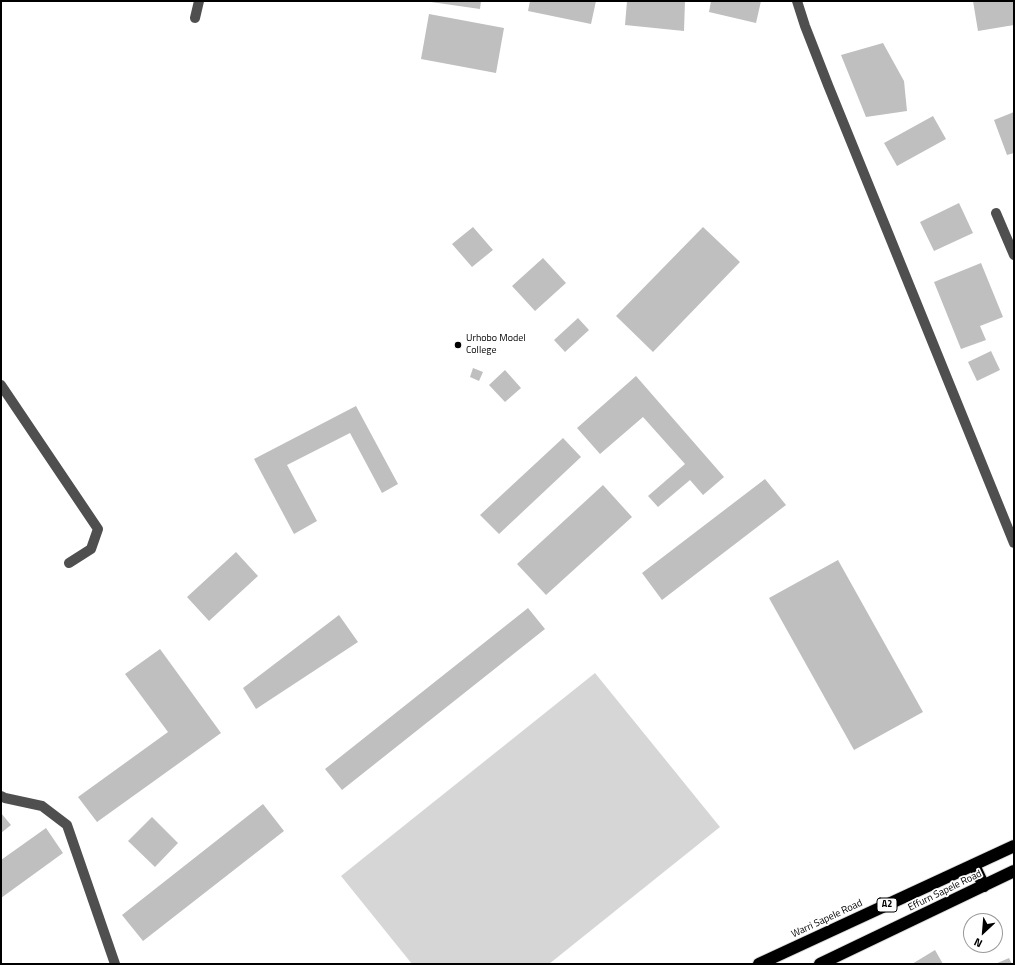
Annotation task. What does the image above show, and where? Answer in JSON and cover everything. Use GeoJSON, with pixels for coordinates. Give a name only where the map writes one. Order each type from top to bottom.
{"type":"FeatureCollection","features":[{"type":"Feature","properties":{"kind":"highway","name":"Warri Sapele Road"},"geometry":{"type":"LineString","coordinates":[[760,964],[1014,846]]}},
{"type":"Feature","properties":{"kind":"highway"},"geometry":{"type":"LineString","coordinates":[[974,864],[984,886]]}},
{"type":"Feature","properties":{"kind":"highway","name":"Effurn Sapele Road"},"geometry":{"type":"LineString","coordinates":[[820,964],[1014,871]]}},
{"type":"Feature","properties":{"kind":"street"},"geometry":{"type":"LineString","coordinates":[[195,18],[200,1]]}},
{"type":"Feature","properties":{"kind":"street"},"geometry":{"type":"LineString","coordinates":[[797,1],[828,85],[1014,543]]}},
{"type":"Feature","properties":{"kind":"street"},"geometry":{"type":"LineString","coordinates":[[996,213],[1014,255]]}},
{"type":"Feature","properties":{"kind":"street"},"geometry":{"type":"LineString","coordinates":[[1,385],[98,529],[91,549],[69,563]]}},
{"type":"Feature","properties":{"kind":"street"},"geometry":{"type":"LineString","coordinates":[[1,796],[42,806],[68,825],[115,964]]}},
{"type":"Feature","properties":{"kind":"shaded area"},"geometry":{"type":"Polygon","coordinates":[[[595,673],[720,827],[549,964],[412,964],[341,876],[595,673]]]}},
{"type":"Feature","properties":{"kind":"building"},"geometry":{"type":"Polygon","coordinates":[[[431,1],[481,1],[480,9],[431,1]]]}},
{"type":"Feature","properties":{"kind":"building"},"geometry":{"type":"Polygon","coordinates":[[[530,1],[596,1],[591,24],[528,11],[530,1]]]}},
{"type":"Feature","properties":{"kind":"building"},"geometry":{"type":"Polygon","coordinates":[[[627,1],[685,1],[684,31],[625,25],[627,1]]]}},
{"type":"Feature","properties":{"kind":"building"},"geometry":{"type":"Polygon","coordinates":[[[711,1],[761,1],[756,23],[709,12],[711,1]]]}},
{"type":"Feature","properties":{"kind":"building"},"geometry":{"type":"Polygon","coordinates":[[[973,1],[1014,1],[1014,25],[978,31],[973,1]]]}},
{"type":"Feature","properties":{"kind":"building"},"geometry":{"type":"Polygon","coordinates":[[[429,14],[504,28],[496,73],[421,59],[429,14]]]}},
{"type":"Feature","properties":{"kind":"building"},"geometry":{"type":"Polygon","coordinates":[[[883,43],[904,81],[907,111],[866,117],[841,55],[883,43]]]}},
{"type":"Feature","properties":{"kind":"building"},"geometry":{"type":"Polygon","coordinates":[[[1014,112],[1014,153],[1007,155],[994,120],[1014,112]]]}},
{"type":"Feature","properties":{"kind":"building"},"geometry":{"type":"Polygon","coordinates":[[[933,116],[946,139],[897,166],[884,143],[933,116]]]}},
{"type":"Feature","properties":{"kind":"building"},"geometry":{"type":"Polygon","coordinates":[[[959,203],[973,233],[934,251],[920,222],[959,203]]]}},
{"type":"Feature","properties":{"kind":"building"},"geometry":{"type":"Polygon","coordinates":[[[473,227],[493,250],[472,267],[452,244],[473,227]]]}},
{"type":"Feature","properties":{"kind":"building"},"geometry":{"type":"Polygon","coordinates":[[[703,227],[740,262],[653,352],[616,316],[703,227]]]}},
{"type":"Feature","properties":{"kind":"building"},"geometry":{"type":"Polygon","coordinates":[[[543,258],[566,283],[535,311],[512,286],[543,258]]]}},
{"type":"Feature","properties":{"kind":"building"},"geometry":{"type":"Polygon","coordinates":[[[981,263],[1003,317],[980,326],[986,340],[961,349],[934,282],[981,263]]]}},
{"type":"Feature","properties":{"kind":"building"},"geometry":{"type":"Polygon","coordinates":[[[578,318],[589,330],[565,352],[554,340],[578,318]]]}},
{"type":"Feature","properties":{"kind":"building"},"geometry":{"type":"Polygon","coordinates":[[[991,351],[1000,370],[977,381],[968,362],[991,351]]]}},
{"type":"Feature","properties":{"kind":"building"},"geometry":{"type":"Polygon","coordinates":[[[473,368],[483,372],[479,381],[470,377],[473,368]]]}},
{"type":"Feature","properties":{"kind":"building"},"geometry":{"type":"Polygon","coordinates":[[[505,370],[521,388],[505,402],[489,385],[505,370]]]}},
{"type":"Feature","properties":{"kind":"building"},"geometry":{"type":"Polygon","coordinates":[[[636,376],[724,477],[703,495],[690,480],[658,507],[648,496],[685,464],[643,417],[600,454],[577,428],[636,376]]]}},
{"type":"Feature","properties":{"kind":"building"},"geometry":{"type":"Polygon","coordinates":[[[356,406],[398,484],[382,493],[350,433],[287,465],[317,521],[294,534],[254,459],[356,406]]]}},
{"type":"Feature","properties":{"kind":"building"},"geometry":{"type":"Polygon","coordinates":[[[563,438],[581,457],[499,534],[480,515],[563,438]]]}},
{"type":"Feature","properties":{"kind":"building"},"geometry":{"type":"Polygon","coordinates":[[[765,479],[786,505],[662,600],[642,573],[765,479]]]}},
{"type":"Feature","properties":{"kind":"building"},"geometry":{"type":"Polygon","coordinates":[[[603,485],[632,517],[546,595],[517,564],[603,485]]]}},
{"type":"Feature","properties":{"kind":"building"},"geometry":{"type":"Polygon","coordinates":[[[236,552],[258,576],[209,621],[187,597],[236,552]]]}},
{"type":"Feature","properties":{"kind":"building"},"geometry":{"type":"Polygon","coordinates":[[[838,560],[923,712],[854,750],[769,598],[838,560]]]}},
{"type":"Feature","properties":{"kind":"building"},"geometry":{"type":"Polygon","coordinates":[[[528,608],[545,629],[342,790],[325,769],[528,608]]]}},
{"type":"Feature","properties":{"kind":"building"},"geometry":{"type":"Polygon","coordinates":[[[339,615],[358,642],[256,709],[243,688],[339,615]]]}},
{"type":"Feature","properties":{"kind":"building"},"geometry":{"type":"Polygon","coordinates":[[[160,649],[221,733],[97,822],[78,797],[168,732],[125,674],[160,649]]]}},
{"type":"Feature","properties":{"kind":"building"},"geometry":{"type":"Polygon","coordinates":[[[263,804],[284,831],[143,941],[122,915],[263,804]]]}},
{"type":"Feature","properties":{"kind":"building"},"geometry":{"type":"Polygon","coordinates":[[[1,813],[11,825],[1,833],[1,813]]]}},
{"type":"Feature","properties":{"kind":"building"},"geometry":{"type":"Polygon","coordinates":[[[152,817],[178,843],[155,867],[128,841],[152,817]]]}},
{"type":"Feature","properties":{"kind":"building"},"geometry":{"type":"Polygon","coordinates":[[[46,828],[63,853],[1,898],[1,860],[46,828]]]}},
{"type":"Feature","properties":{"kind":"building"},"geometry":{"type":"Polygon","coordinates":[[[935,950],[943,964],[912,964],[935,950]]]}},
{"type":"Feature","properties":{"kind":"building"},"geometry":{"type":"Polygon","coordinates":[[[1009,958],[1012,964],[995,964],[1009,958]]]}},
{"type":"Feature","properties":{"kind":"place","name":"Urhobo Model College"},"geometry":{"type":"Point","coordinates":[458,345]}}]}
